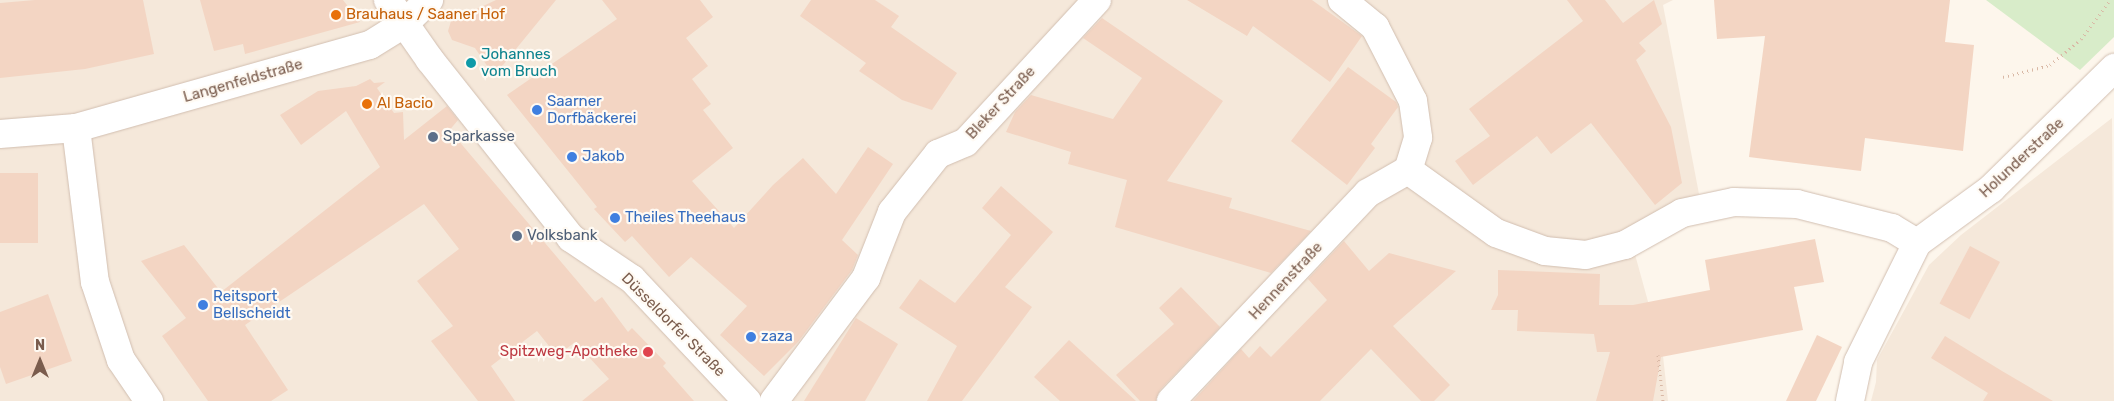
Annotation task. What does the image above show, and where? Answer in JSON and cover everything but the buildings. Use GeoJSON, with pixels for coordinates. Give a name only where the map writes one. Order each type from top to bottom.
{"type":"FeatureCollection","features":[{"type":"Feature","properties":{"kind":"street","name":"Düsseldorfer Straße"},"geometry":{"type":"LineString","coordinates":[[388,0],[404,24],[571,238],[632,279],[747,401]]}},
{"type":"Feature","properties":{"kind":"street","name":"Langenfeldstraße"},"geometry":{"type":"LineString","coordinates":[[0,134],[76,128],[370,45],[404,24],[429,0]]}},
{"type":"Feature","properties":{"kind":"street","name":"Bleker Straße"},"geometry":{"type":"LineString","coordinates":[[774,401],[866,278],[892,212],[938,154],[966,142],[1097,0]]}},
{"type":"Feature","properties":{"kind":"street"},"geometry":{"type":"LineString","coordinates":[[1342,0],[1375,27],[1413,101],[1418,138],[1408,170],[1496,233],[1545,251],[1586,255],[1626,245],[1682,213],[1734,202],[1797,204],[1892,228],[1917,243]]}},
{"type":"Feature","properties":{"kind":"street","name":"Holunderstraße"},"geometry":{"type":"LineString","coordinates":[[1850,401],[1858,362],[1917,243],[1991,190],[2114,68]]}},
{"type":"Feature","properties":{"kind":"street"},"geometry":{"type":"LineString","coordinates":[[76,128],[95,282],[121,360],[149,401]]}},
{"type":"Feature","properties":{"kind":"street","name":"Hennenstraße"},"geometry":{"type":"LineString","coordinates":[[1171,401],[1368,193],[1408,170]]}},
{"type":"Feature","properties":{"kind":"path"},"geometry":{"type":"LineString","coordinates":[[2003,77],[2050,65],[2081,39],[2110,0]]}},
{"type":"Feature","properties":{"kind":"path"},"geometry":{"type":"LineString","coordinates":[[1658,354],[1664,401]]}},
{"type":"Feature","properties":{"kind":"shaded area"},"geometry":{"type":"Polygon","coordinates":[[[0,0],[1673,0],[1663,5],[1699,194],[1628,229],[1663,356],[1668,401],[0,401],[0,0]]]}},
{"type":"Feature","properties":{"kind":"shaded area"},"geometry":{"type":"Polygon","coordinates":[[[2112,118],[2114,401],[1871,401],[1876,382],[1877,360],[1929,265],[1961,235],[2112,118]]]}},
{"type":"Feature","properties":{"kind":"green space"},"geometry":{"type":"Polygon","coordinates":[[[1986,0],[2114,0],[2114,37],[2080,70],[1986,0]]]}},
{"type":"Feature","properties":{"kind":"place","name":"Brauhaus / Saaner Hof"},"geometry":{"type":"Point","coordinates":[336,15]}},
{"type":"Feature","properties":{"kind":"place","name":"Johannes vom Bruch"},"geometry":{"type":"Point","coordinates":[471,63]}},
{"type":"Feature","properties":{"kind":"place","name":"Al Bacio"},"geometry":{"type":"Point","coordinates":[367,104]}},
{"type":"Feature","properties":{"kind":"place","name":"Saarner Dorfbäckerei"},"geometry":{"type":"Point","coordinates":[537,110]}},
{"type":"Feature","properties":{"kind":"place","name":"Sparkasse"},"geometry":{"type":"Point","coordinates":[433,137]}},
{"type":"Feature","properties":{"kind":"place","name":"Jakob"},"geometry":{"type":"Point","coordinates":[572,157]}},
{"type":"Feature","properties":{"kind":"place","name":"Theiles Theehaus"},"geometry":{"type":"Point","coordinates":[615,218]}},
{"type":"Feature","properties":{"kind":"place","name":"Volksbank"},"geometry":{"type":"Point","coordinates":[517,236]}},
{"type":"Feature","properties":{"kind":"place","name":"Reitsport Bellscheidt"},"geometry":{"type":"Point","coordinates":[203,305]}},
{"type":"Feature","properties":{"kind":"place","name":"zaza"},"geometry":{"type":"Point","coordinates":[751,337]}},
{"type":"Feature","properties":{"kind":"place","name":"Spitzweg-Apotheke"},"geometry":{"type":"Point","coordinates":[648,352]}}]}
